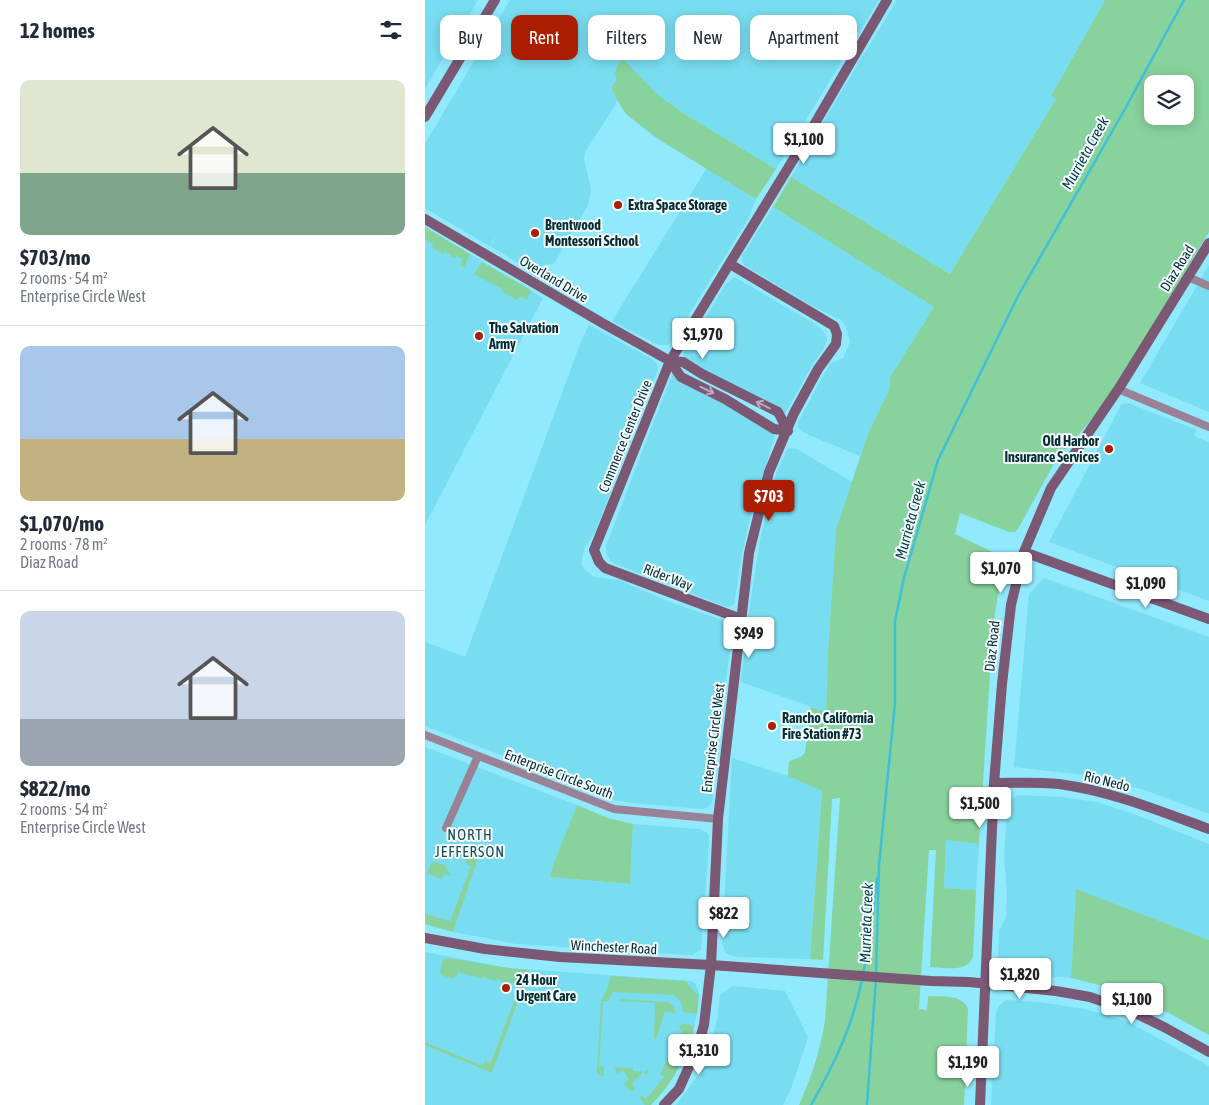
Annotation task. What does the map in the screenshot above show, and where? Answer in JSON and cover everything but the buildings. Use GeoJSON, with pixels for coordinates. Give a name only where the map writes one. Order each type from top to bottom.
{"type":"FeatureCollection","features":[{"type":"Feature","properties":{"kind":"street"},"geometry":{"type":"LineString","coordinates":[[425,117],[495,0]]}},
{"type":"Feature","properties":{"kind":"street","name":"Commerce Center Drive"},"geometry":{"type":"LineString","coordinates":[[594,550],[670,361],[807,136],[887,0]]}},
{"type":"Feature","properties":{"kind":"street","name":"Overland Drive"},"geometry":{"type":"LineString","coordinates":[[425,218],[598,321],[670,361],[683,362],[702,374],[778,412],[788,431]]}},
{"type":"Feature","properties":{"kind":"street","name":"Diaz Road"},"geometry":{"type":"LineString","coordinates":[[980,1105],[995,784],[1002,684],[1011,605],[1024,552],[1051,488],[1118,389],[1209,243]]}},
{"type":"Feature","properties":{"kind":"street","name":"Enterprise Circle West"},"geometry":{"type":"LineString","coordinates":[[664,1105],[679,1088],[697,1049],[704,1025],[711,966],[718,819],[749,553],[769,472],[794,413],[813,378],[836,344],[837,334],[833,326],[730,264]]}},
{"type":"Feature","properties":{"kind":"street"},"geometry":{"type":"LineString","coordinates":[[1188,277],[1209,286]]}},
{"type":"Feature","properties":{"kind":"street","name":"Overland Drive"},"geometry":{"type":"LineString","coordinates":[[670,361],[681,377],[725,399],[774,429],[788,431]]}},
{"type":"Feature","properties":{"kind":"street"},"geometry":{"type":"LineString","coordinates":[[1118,389],[1209,427]]}},
{"type":"Feature","properties":{"kind":"street","name":"Rider Way"},"geometry":{"type":"LineString","coordinates":[[594,550],[599,562],[605,568],[741,619]]}},
{"type":"Feature","properties":{"kind":"street"},"geometry":{"type":"LineString","coordinates":[[1024,552],[1209,619]]}},
{"type":"Feature","properties":{"kind":"street","name":"Enterprise Circle South"},"geometry":{"type":"LineString","coordinates":[[425,735],[614,809],[718,819]]}},
{"type":"Feature","properties":{"kind":"street"},"geometry":{"type":"LineString","coordinates":[[446,828],[478,756]]}},
{"type":"Feature","properties":{"kind":"street","name":"Rio Nedo"},"geometry":{"type":"LineString","coordinates":[[995,784],[1025,782],[1059,784],[1093,791],[1151,808],[1209,829]]}},
{"type":"Feature","properties":{"kind":"street","name":"Winchester Road"},"geometry":{"type":"LineString","coordinates":[[425,938],[485,950],[560,957],[986,984],[1056,991],[1108,1002],[1164,1026],[1209,1052]]}},
{"type":"Feature","properties":{"kind":"shaded area"},"geometry":{"type":"Polygon","coordinates":[[[425,0],[478,0],[469,15],[440,15],[440,60],[442,60],[425,89],[425,0]]]}},
{"type":"Feature","properties":{"kind":"shaded area"},"geometry":{"type":"Polygon","coordinates":[[[510,0],[879,0],[857,36],[857,15],[750,15],[750,60],[842,60],[776,169],[683,113],[658,95],[624,60],[665,60],[665,15],[588,15],[588,60],[622,60],[617,81],[611,86],[617,100],[585,152],[584,159],[591,189],[588,205],[554,264],[544,265],[538,275],[490,246],[500,230],[489,246],[425,208],[425,144],[475,60],[501,60],[501,15],[510,0]]]}},
{"type":"Feature","properties":{"kind":"shaded area"},"geometry":{"type":"Polygon","coordinates":[[[897,0],[1105,0],[1051,96],[1056,99],[950,274],[791,177],[897,0]]]}},
{"type":"Feature","properties":{"kind":"shaded area"},"geometry":{"type":"Polygon","coordinates":[[[707,168],[756,199],[748,219],[672,342],[668,345],[658,345],[612,321],[707,168]]]}},
{"type":"Feature","properties":{"kind":"shaded area"},"geometry":{"type":"Polygon","coordinates":[[[773,207],[934,307],[890,377],[889,390],[869,431],[860,456],[811,436],[801,431],[798,426],[798,422],[827,369],[831,363],[843,358],[850,342],[846,326],[841,320],[814,307],[744,265],[742,256],[773,207]]]}},
{"type":"Feature","properties":{"kind":"shaded area"},"geometry":{"type":"Polygon","coordinates":[[[425,227],[543,298],[425,525],[425,227]]]}},
{"type":"Feature","properties":{"kind":"shaded area"},"geometry":{"type":"Polygon","coordinates":[[[1209,265],[1209,412],[1140,383],[1209,265]]]}},
{"type":"Feature","properties":{"kind":"shaded area"},"geometry":{"type":"Polygon","coordinates":[[[733,278],[738,279],[815,324],[826,335],[827,340],[824,348],[783,417],[687,360],[684,356],[684,352],[726,284],[733,278]]]}},
{"type":"Feature","properties":{"kind":"shaded area"},"geometry":{"type":"Polygon","coordinates":[[[589,325],[652,359],[657,363],[658,369],[595,532],[584,549],[581,564],[594,577],[619,580],[670,602],[725,621],[731,627],[732,632],[712,802],[708,807],[702,809],[607,799],[543,771],[425,726],[425,642],[465,657],[580,344],[589,325]]]}},
{"type":"Feature","properties":{"kind":"shaded area"},"geometry":{"type":"Polygon","coordinates":[[[676,373],[775,435],[749,522],[734,604],[729,607],[611,562],[606,553],[606,546],[647,439],[672,375],[676,373]]]}},
{"type":"Feature","properties":{"kind":"shaded area"},"geometry":{"type":"Polygon","coordinates":[[[1128,403],[1197,430],[1194,436],[1209,442],[1209,601],[1049,542],[1120,407],[1122,404],[1128,403]]]}},
{"type":"Feature","properties":{"kind":"shaded area"},"geometry":{"type":"Polygon","coordinates":[[[791,448],[797,449],[852,482],[836,529],[826,712],[741,682],[747,624],[760,540],[777,471],[787,450],[791,448]]]}},
{"type":"Feature","properties":{"kind":"shaded area"},"geometry":{"type":"Polygon","coordinates":[[[1044,578],[1209,637],[1209,814],[1147,791],[1109,780],[1084,775],[1014,767],[1029,594],[1044,578]]]}},
{"type":"Feature","properties":{"kind":"shaded area"},"geometry":{"type":"Polygon","coordinates":[[[425,747],[577,805],[550,877],[630,884],[633,824],[700,829],[706,832],[709,836],[709,842],[701,949],[693,955],[688,955],[516,944],[453,932],[425,924],[425,747]]]}},
{"type":"Feature","properties":{"kind":"shaded area"},"geometry":{"type":"Polygon","coordinates":[[[732,758],[788,776],[822,791],[810,959],[735,957],[726,953],[722,944],[732,758]]]}},
{"type":"Feature","properties":{"kind":"shaded area"},"geometry":{"type":"Polygon","coordinates":[[[1018,795],[1061,797],[1097,802],[1134,814],[1209,844],[1209,940],[1076,890],[1071,978],[1007,973],[1003,971],[998,964],[999,931],[1006,917],[1007,889],[1004,860],[1007,805],[1009,801],[1018,795]]]}},
{"type":"Feature","properties":{"kind":"shaded area"},"geometry":{"type":"Polygon","coordinates":[[[946,840],[979,844],[976,890],[944,888],[946,840]]]}},
{"type":"Feature","properties":{"kind":"shaded area"},"geometry":{"type":"Polygon","coordinates":[[[425,952],[508,968],[691,981],[696,984],[699,994],[693,1033],[678,1068],[669,1083],[651,1105],[425,1105],[425,952]]]}},
{"type":"Feature","properties":{"kind":"shaded area"},"geometry":{"type":"Polygon","coordinates":[[[732,986],[785,991],[808,1037],[791,1089],[783,1105],[676,1105],[699,1074],[708,1053],[718,1016],[720,995],[732,986]]]}},
{"type":"Feature","properties":{"kind":"shaded area"},"geometry":{"type":"Polygon","coordinates":[[[1006,1000],[1039,1002],[1085,1009],[1128,1022],[1209,1066],[1209,1105],[991,1105],[996,1013],[999,1006],[1006,1000]]]}},
{"type":"Feature","properties":{"kind":"green space"},"geometry":{"type":"Polygon","coordinates":[[[1105,0],[1209,0],[1209,232],[1113,391],[1097,413],[1056,460],[1018,529],[1015,532],[1009,532],[960,513],[955,534],[1005,558],[1007,561],[998,594],[993,628],[979,844],[946,840],[944,888],[976,890],[973,956],[970,962],[961,967],[930,967],[936,850],[929,850],[919,1009],[927,1010],[928,996],[956,998],[961,1000],[968,1008],[964,1105],[799,1105],[815,1063],[825,1020],[840,798],[832,799],[823,960],[810,959],[822,791],[788,776],[789,761],[801,757],[805,753],[811,707],[826,712],[836,529],[869,431],[889,390],[890,377],[934,307],[773,207],[791,177],[950,274],[1056,99],[1051,96],[1105,0]]]}},
{"type":"Feature","properties":{"kind":"green space"},"geometry":{"type":"Polygon","coordinates":[[[621,60],[624,60],[658,95],[683,113],[776,169],[756,199],[658,139],[626,114],[611,86],[617,81],[615,72],[621,60]]]}},
{"type":"Feature","properties":{"kind":"green space"},"geometry":{"type":"Polygon","coordinates":[[[425,227],[470,254],[464,268],[460,266],[463,259],[456,256],[455,258],[445,252],[443,254],[432,247],[433,244],[425,240],[425,227]]]}},
{"type":"Feature","properties":{"kind":"green space"},"geometry":{"type":"Polygon","coordinates":[[[482,262],[531,290],[527,300],[520,296],[517,300],[501,291],[502,289],[474,274],[482,262]]]}},
{"type":"Feature","properties":{"kind":"green space"},"geometry":{"type":"Polygon","coordinates":[[[577,805],[608,818],[633,824],[630,884],[550,877],[577,805]]]}},
{"type":"Feature","properties":{"kind":"green space"},"geometry":{"type":"Polygon","coordinates":[[[466,850],[479,855],[453,932],[425,924],[425,914],[450,921],[471,866],[466,864],[464,855],[466,850]]]}},
{"type":"Feature","properties":{"kind":"green space"},"geometry":{"type":"Polygon","coordinates":[[[431,863],[445,865],[451,876],[444,874],[442,879],[427,874],[431,863]]]}},
{"type":"Feature","properties":{"kind":"green space"},"geometry":{"type":"Polygon","coordinates":[[[1076,889],[1209,940],[1209,1035],[1130,995],[1108,987],[1071,978],[1076,889]]]}},
{"type":"Feature","properties":{"kind":"green space"},"geometry":{"type":"Polygon","coordinates":[[[448,958],[529,970],[492,1073],[425,1045],[425,1042],[483,1066],[485,1060],[491,1062],[520,986],[507,981],[506,983],[497,979],[496,981],[483,977],[482,979],[458,972],[453,979],[441,975],[440,971],[443,960],[448,958]]]}},
{"type":"Feature","properties":{"kind":"green space"},"geometry":{"type":"Polygon","coordinates":[[[611,976],[687,981],[696,994],[699,995],[697,1014],[683,1012],[681,1002],[674,995],[612,992],[609,1001],[603,1001],[599,1066],[604,1067],[604,1075],[601,1077],[597,1072],[601,1000],[607,990],[611,976]]]}},
{"type":"Feature","properties":{"kind":"green space"},"geometry":{"type":"Polygon","coordinates":[[[622,999],[668,1002],[674,1006],[675,1013],[665,1011],[656,1039],[654,1039],[655,1003],[619,1001],[622,999]]]}},
{"type":"Feature","properties":{"kind":"green space"},"geometry":{"type":"Polygon","coordinates":[[[685,1024],[694,1026],[688,1048],[666,1088],[651,1105],[645,1105],[639,1098],[641,1095],[646,1099],[664,1077],[660,1074],[672,1051],[676,1052],[683,1032],[679,1027],[685,1024]]]}},
{"type":"Feature","properties":{"kind":"green space"},"geometry":{"type":"Polygon","coordinates":[[[615,1067],[633,1068],[633,1071],[646,1072],[646,1070],[649,1072],[646,1075],[643,1072],[632,1083],[635,1088],[631,1092],[624,1084],[629,1079],[622,1070],[617,1074],[615,1067]]]}},
{"type":"Feature","properties":{"kind":"waterway","name":"Murrieta Creek"},"geometry":{"type":"LineString","coordinates":[[876,974],[879,865],[895,703],[895,621],[904,578],[938,460],[1018,296],[1125,109],[1184,0]]}},
{"type":"Feature","properties":{"kind":"waterway"},"geometry":{"type":"LineString","coordinates":[[863,974],[870,940],[877,878]]}},
{"type":"Feature","properties":{"kind":"waterway","name":"Murrieta Creek"},"geometry":{"type":"LineString","coordinates":[[867,1105],[876,979]]}},
{"type":"Feature","properties":{"kind":"waterway"},"geometry":{"type":"LineString","coordinates":[[811,1105],[842,1044],[862,980]]}},
{"type":"Feature","properties":{"kind":"place","name":"Extra Space Storage"},"geometry":{"type":"Point","coordinates":[618,205]}},
{"type":"Feature","properties":{"kind":"place","name":"Brentwood Montessori School"},"geometry":{"type":"Point","coordinates":[535,233]}},
{"type":"Feature","properties":{"kind":"place","name":"The Salvation Army"},"geometry":{"type":"Point","coordinates":[479,336]}},
{"type":"Feature","properties":{"kind":"place","name":"Old Harbor Insurance Services"},"geometry":{"type":"Point","coordinates":[1109,449]}},
{"type":"Feature","properties":{"kind":"place","name":"Rancho California Fire Station #73"},"geometry":{"type":"Point","coordinates":[772,726]}},
{"type":"Feature","properties":{"kind":"place","name":"24 Hour Urgent Care"},"geometry":{"type":"Point","coordinates":[506,988]}},
{"type":"Feature","properties":{"kind":"district","name":"NORTH JEFFERSON"},"geometry":{"type":"Point","coordinates":[470,842]}}]}
